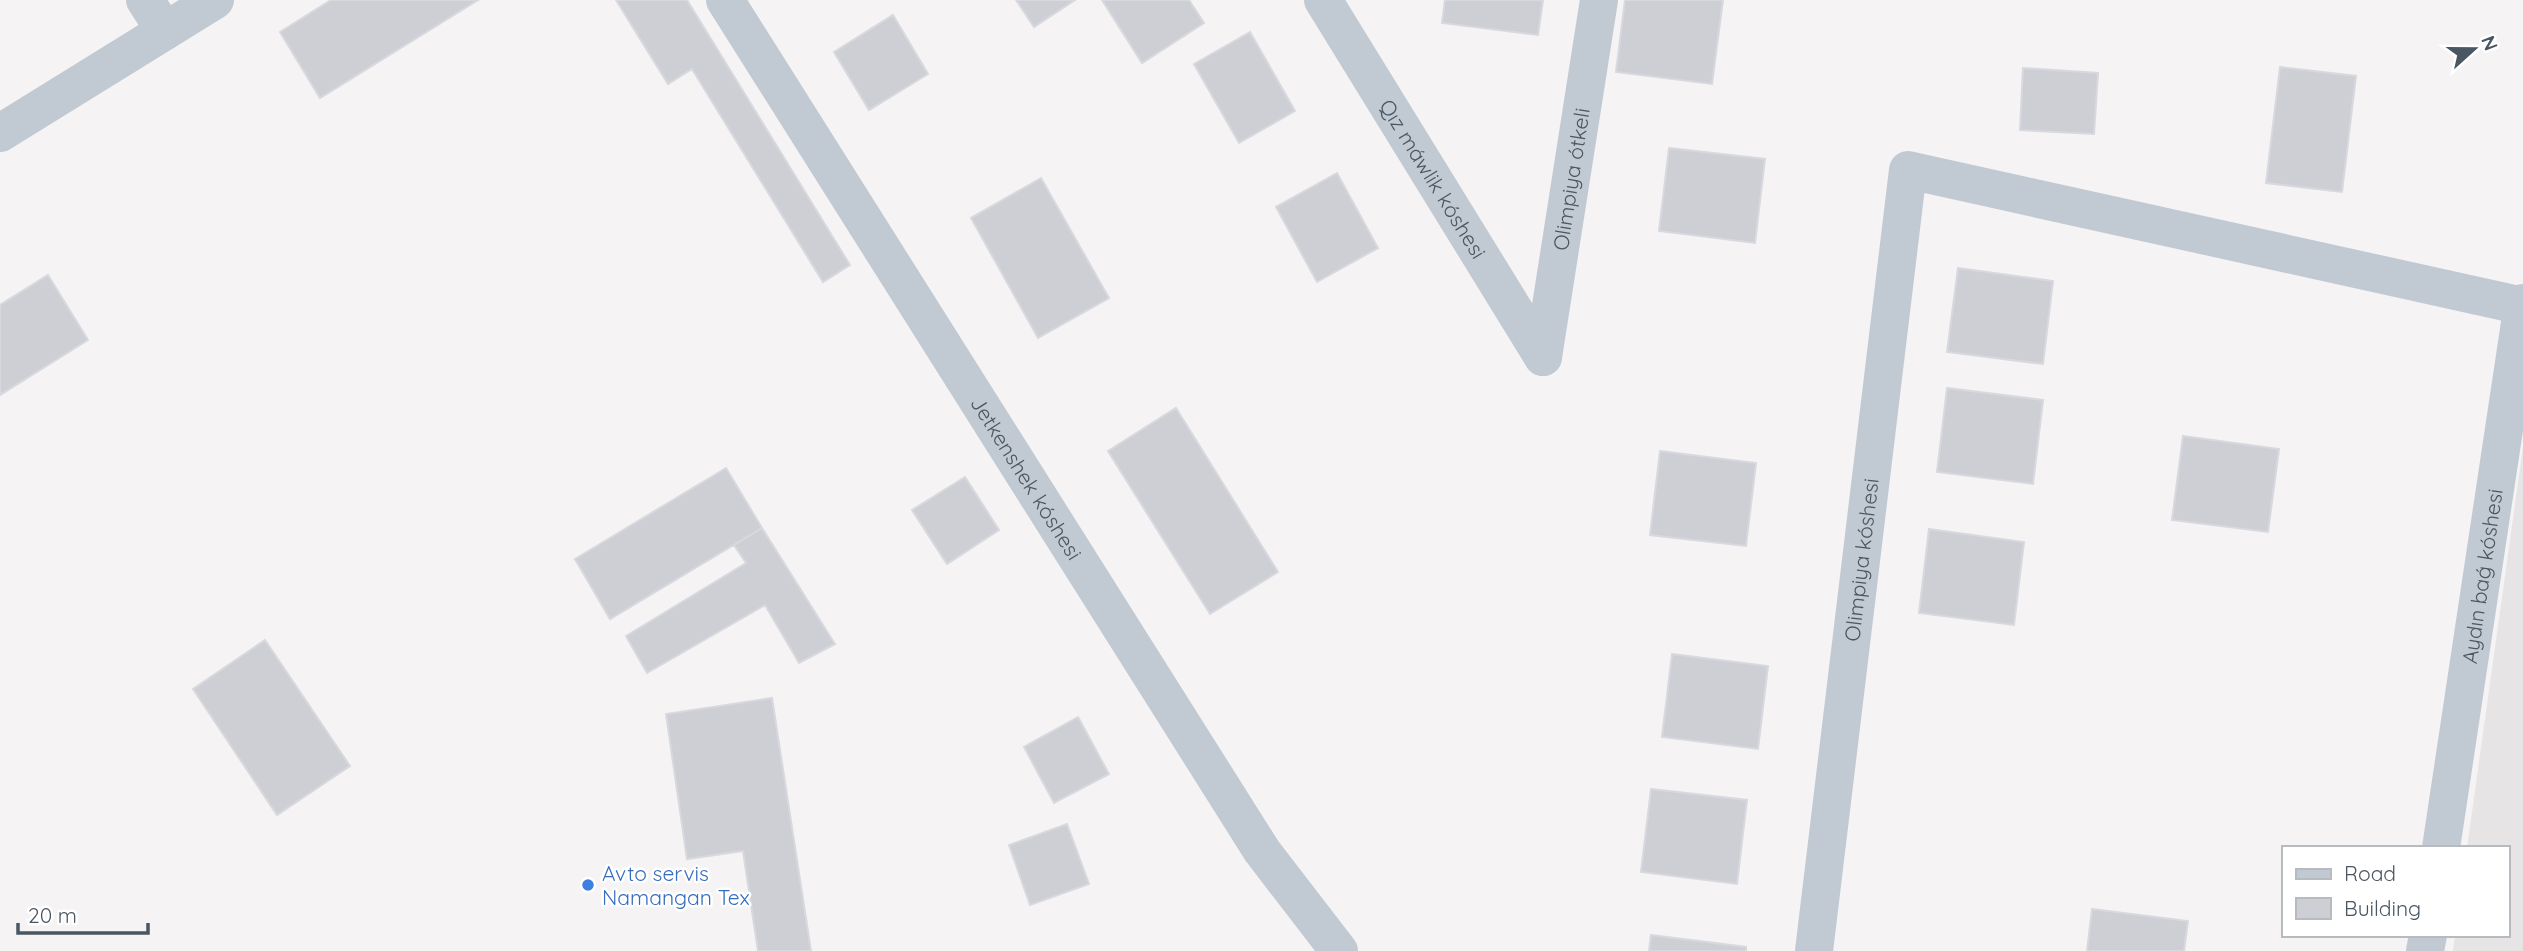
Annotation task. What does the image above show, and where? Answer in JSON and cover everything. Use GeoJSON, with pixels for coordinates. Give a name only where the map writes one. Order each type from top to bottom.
{"type":"FeatureCollection","features":[{"type":"Feature","properties":{"kind":"street"},"geometry":{"type":"LineString","coordinates":[[0,133],[155,16],[215,0]]}},
{"type":"Feature","properties":{"kind":"street","name":"Jetkenshek kóshesi"},"geometry":{"type":"LineString","coordinates":[[725,0],[1262,851],[1339,951]]}},
{"type":"Feature","properties":{"kind":"street","name":"Qız máwlik kóshesi"},"geometry":{"type":"LineString","coordinates":[[1323,0],[1543,357]]}},
{"type":"Feature","properties":{"kind":"street","name":"Olimpiya ótkeli"},"geometry":{"type":"LineString","coordinates":[[1543,357],[1599,0]]}},
{"type":"Feature","properties":{"kind":"street","name":"Olimpiya kóshesi"},"geometry":{"type":"LineString","coordinates":[[1814,951],[1908,170],[2523,305]]}},
{"type":"Feature","properties":{"kind":"street","name":"Aydın baǵ kóshesi"},"geometry":{"type":"LineString","coordinates":[[2441,846],[2523,305]]}},
{"type":"Feature","properties":{"kind":"shaded area"},"geometry":{"type":"Polygon","coordinates":[[[2523,447],[2523,951],[2453,951],[2455,937],[2509,937],[2509,846],[2467,846],[2523,447]]]}},
{"type":"Feature","properties":{"kind":"building"},"geometry":{"type":"Polygon","coordinates":[[[331,0],[478,0],[320,98],[280,32],[331,0]]]}},
{"type":"Feature","properties":{"kind":"building"},"geometry":{"type":"Polygon","coordinates":[[[616,0],[687,0],[850,265],[823,282],[692,69],[668,84],[616,0]]]}},
{"type":"Feature","properties":{"kind":"building"},"geometry":{"type":"Polygon","coordinates":[[[1016,0],[1075,0],[1034,27],[1016,0]]]}},
{"type":"Feature","properties":{"kind":"building"},"geometry":{"type":"Polygon","coordinates":[[[1102,0],[1189,0],[1204,23],[1142,63],[1102,0]]]}},
{"type":"Feature","properties":{"kind":"building"},"geometry":{"type":"Polygon","coordinates":[[[1445,0],[1543,0],[1538,35],[1442,23],[1445,0]]]}},
{"type":"Feature","properties":{"kind":"building"},"geometry":{"type":"Polygon","coordinates":[[[1625,0],[1723,0],[1712,84],[1616,72],[1625,0]]]}},
{"type":"Feature","properties":{"kind":"building"},"geometry":{"type":"Polygon","coordinates":[[[893,15],[928,74],[869,110],[834,52],[893,15]]]}},
{"type":"Feature","properties":{"kind":"building"},"geometry":{"type":"Polygon","coordinates":[[[1250,32],[1295,111],[1239,143],[1194,64],[1250,32]]]}},
{"type":"Feature","properties":{"kind":"building"},"geometry":{"type":"Polygon","coordinates":[[[2280,67],[2356,76],[2342,192],[2266,183],[2280,67]]]}},
{"type":"Feature","properties":{"kind":"building"},"geometry":{"type":"Polygon","coordinates":[[[2023,68],[2098,73],[2094,134],[2020,130],[2023,68]]]}},
{"type":"Feature","properties":{"kind":"building"},"geometry":{"type":"Polygon","coordinates":[[[1669,148],[1765,159],[1755,243],[1659,231],[1669,148]]]}},
{"type":"Feature","properties":{"kind":"building"},"geometry":{"type":"Polygon","coordinates":[[[1337,173],[1378,248],[1317,282],[1276,207],[1337,173]]]}},
{"type":"Feature","properties":{"kind":"building"},"geometry":{"type":"Polygon","coordinates":[[[1041,178],[1109,298],[1038,338],[971,218],[1041,178]]]}},
{"type":"Feature","properties":{"kind":"building"},"geometry":{"type":"Polygon","coordinates":[[[1958,268],[2053,281],[2043,364],[1947,352],[1958,268]]]}},
{"type":"Feature","properties":{"kind":"building"},"geometry":{"type":"Polygon","coordinates":[[[48,275],[88,340],[0,395],[0,305],[48,275]]]}},
{"type":"Feature","properties":{"kind":"building"},"geometry":{"type":"Polygon","coordinates":[[[1947,388],[2043,400],[2033,484],[1937,472],[1947,388]]]}},
{"type":"Feature","properties":{"kind":"building"},"geometry":{"type":"Polygon","coordinates":[[[1176,408],[1278,572],[1210,614],[1108,451],[1176,408]]]}},
{"type":"Feature","properties":{"kind":"building"},"geometry":{"type":"Polygon","coordinates":[[[2183,436],[2279,449],[2268,532],[2172,520],[2183,436]]]}},
{"type":"Feature","properties":{"kind":"building"},"geometry":{"type":"Polygon","coordinates":[[[1660,451],[1756,463],[1746,546],[1650,535],[1660,451]]]}},
{"type":"Feature","properties":{"kind":"building"},"geometry":{"type":"Polygon","coordinates":[[[726,468],[762,528],[610,619],[575,559],[726,468]]]}},
{"type":"Feature","properties":{"kind":"building"},"geometry":{"type":"Polygon","coordinates":[[[965,477],[999,530],[947,564],[912,510],[965,477]]]}},
{"type":"Feature","properties":{"kind":"building"},"geometry":{"type":"Polygon","coordinates":[[[762,528],[835,644],[799,663],[765,605],[647,673],[626,636],[746,563],[734,545],[762,528]]]}},
{"type":"Feature","properties":{"kind":"building"},"geometry":{"type":"Polygon","coordinates":[[[1929,529],[2024,542],[2014,625],[1919,613],[1929,529]]]}},
{"type":"Feature","properties":{"kind":"building"},"geometry":{"type":"Polygon","coordinates":[[[265,640],[350,766],[277,815],[193,689],[265,640]]]}},
{"type":"Feature","properties":{"kind":"building"},"geometry":{"type":"Polygon","coordinates":[[[1672,654],[1768,666],[1758,749],[1662,737],[1672,654]]]}},
{"type":"Feature","properties":{"kind":"building"},"geometry":{"type":"Polygon","coordinates":[[[772,698],[811,951],[758,951],[743,851],[687,859],[666,714],[772,698]]]}},
{"type":"Feature","properties":{"kind":"building"},"geometry":{"type":"Polygon","coordinates":[[[1078,717],[1109,774],[1054,803],[1024,747],[1078,717]]]}},
{"type":"Feature","properties":{"kind":"building"},"geometry":{"type":"Polygon","coordinates":[[[1651,789],[1747,800],[1737,884],[1641,872],[1651,789]]]}},
{"type":"Feature","properties":{"kind":"building"},"geometry":{"type":"Polygon","coordinates":[[[1067,824],[1089,884],[1030,905],[1009,845],[1067,824]]]}},
{"type":"Feature","properties":{"kind":"building"},"geometry":{"type":"Polygon","coordinates":[[[2092,909],[2188,921],[2184,951],[2087,951],[2092,909]]]}},
{"type":"Feature","properties":{"kind":"building"},"geometry":{"type":"Polygon","coordinates":[[[1651,935],[1746,947],[1746,951],[1649,951],[1651,935]]]}},
{"type":"Feature","properties":{"kind":"place","name":"Avto servis Namangan Tex"},"geometry":{"type":"Point","coordinates":[588,885]}}]}
